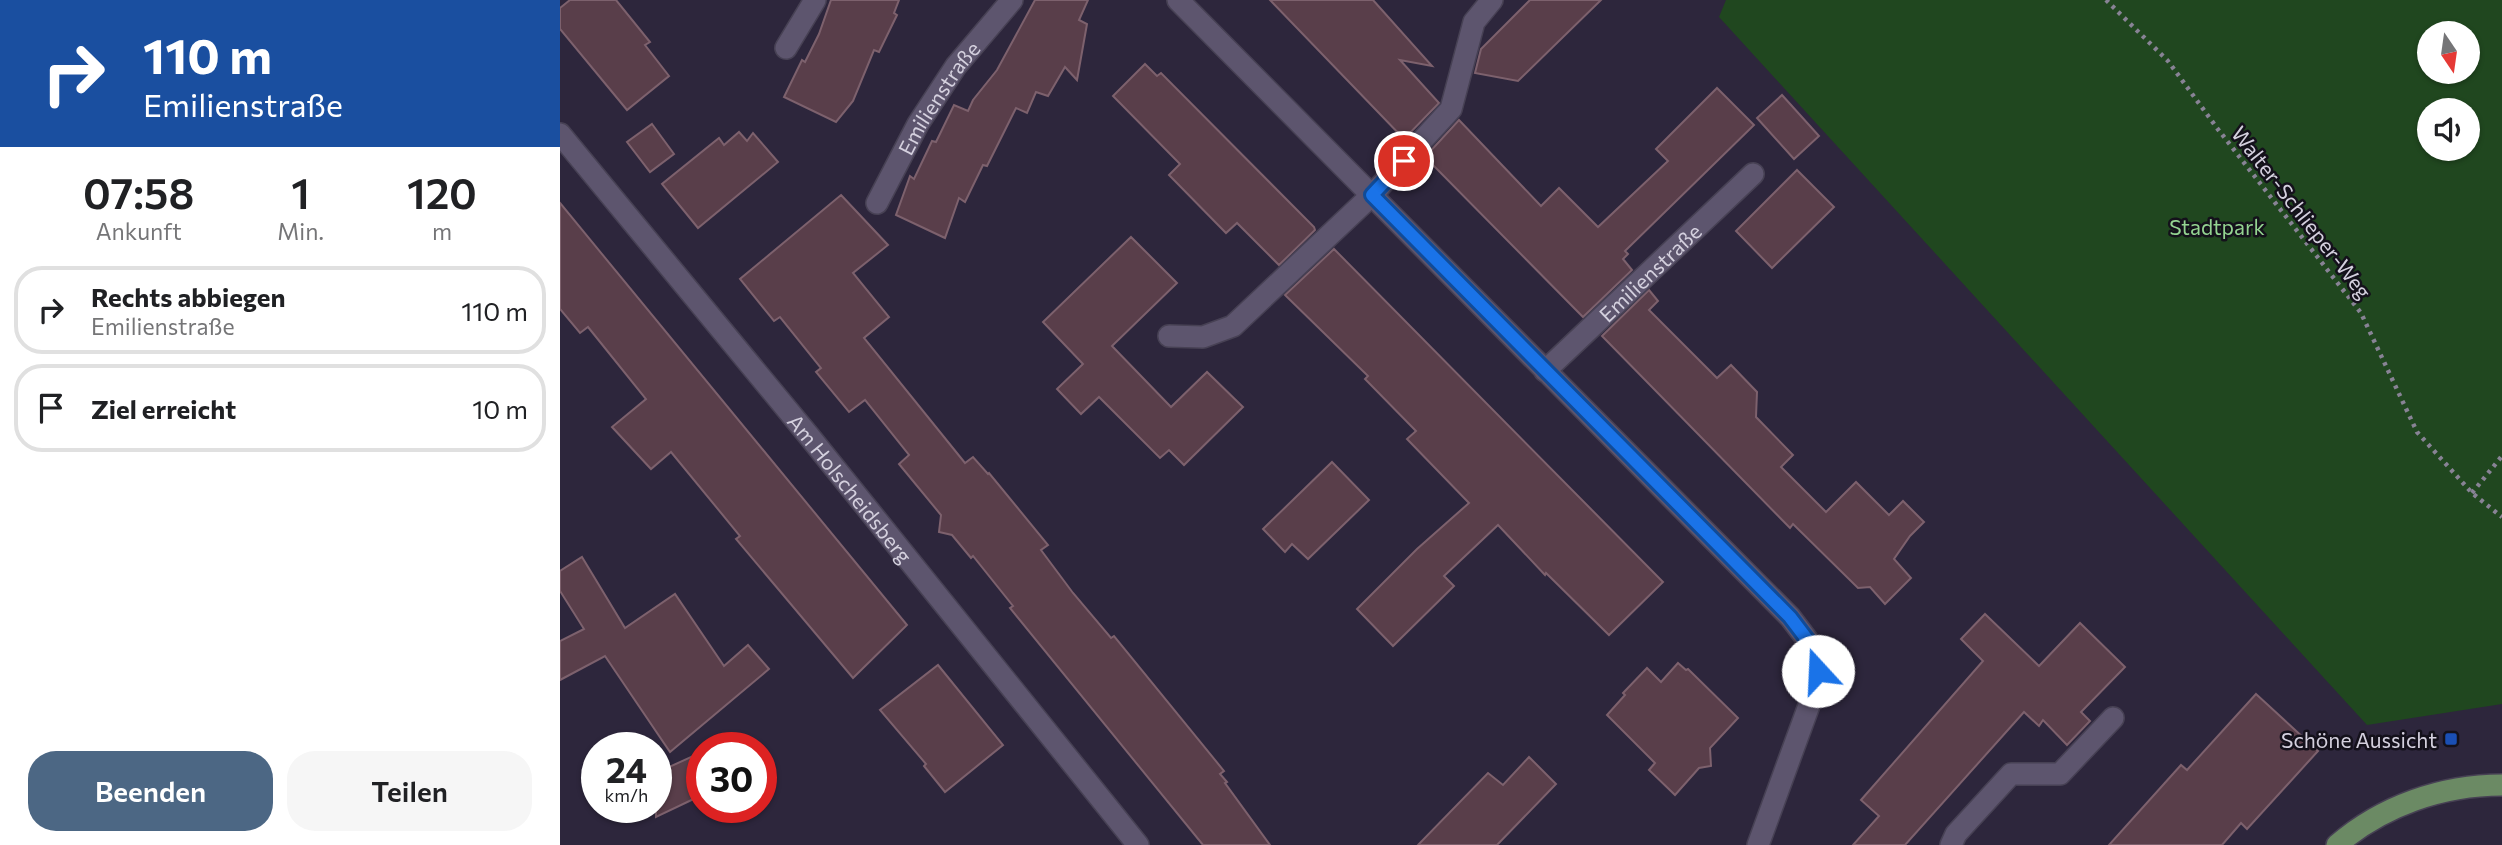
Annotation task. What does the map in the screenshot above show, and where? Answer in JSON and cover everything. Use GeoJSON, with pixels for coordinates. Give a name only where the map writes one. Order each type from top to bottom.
{"type":"FeatureCollection","features":[{"type":"Feature","properties":{"kind":"main road"},"geometry":{"type":"LineString","coordinates":[[2337,845],[2353,831],[2420,796],[2467,787],[2502,785]]}},
{"type":"Feature","properties":{"kind":"street"},"geometry":{"type":"LineString","coordinates":[[786,48],[816,0]]}},
{"type":"Feature","properties":{"kind":"street","name":"Emilienstraße"},"geometry":{"type":"LineString","coordinates":[[877,203],[918,124],[956,66],[1012,0]]}},
{"type":"Feature","properties":{"kind":"street"},"geometry":{"type":"LineString","coordinates":[[1178,0],[1790,617],[1812,646],[1818,671],[1811,700],[1758,845]]}},
{"type":"Feature","properties":{"kind":"street"},"geometry":{"type":"LineString","coordinates":[[1169,337],[1203,337],[1233,326],[1372,195],[1451,109],[1474,22],[1492,0]]}},
{"type":"Feature","properties":{"kind":"street","name":"Am Holscheidsberg"},"geometry":{"type":"LineString","coordinates":[[560,134],[809,436],[1138,845]]}},
{"type":"Feature","properties":{"kind":"street","name":"Emilienstraße"},"geometry":{"type":"LineString","coordinates":[[1545,371],[1753,174]]}},
{"type":"Feature","properties":{"kind":"street"},"geometry":{"type":"LineString","coordinates":[[1951,845],[1956,834],[2011,774],[2060,774],[2113,718]]}},
{"type":"Feature","properties":{"kind":"path","name":"Walter-Schlieper-Weg"},"geometry":{"type":"LineString","coordinates":[[2106,0],[2168,61],[2361,313],[2417,432],[2472,493],[2502,517]]}},
{"type":"Feature","properties":{"kind":"path"},"geometry":{"type":"LineString","coordinates":[[2472,493],[2502,456]]}},
{"type":"Feature","properties":{"kind":"green space","name":"Stadtpark"},"geometry":{"type":"Polygon","coordinates":[[[1726,0],[2502,0],[2502,704],[2367,725],[1719,17],[1726,0]]]}},
{"type":"Feature","properties":{"kind":"building"},"geometry":{"type":"Polygon","coordinates":[[[570,0],[616,0],[650,42],[645,45],[669,76],[627,110],[560,29],[560,8],[570,0]]]}},
{"type":"Feature","properties":{"kind":"building"},"geometry":{"type":"Polygon","coordinates":[[[831,0],[899,0],[894,13],[897,15],[879,52],[874,50],[853,101],[836,122],[784,97],[802,60],[805,62],[819,34],[831,0]]]}},
{"type":"Feature","properties":{"kind":"building"},"geometry":{"type":"Polygon","coordinates":[[[1035,0],[1088,0],[1079,20],[1087,24],[1077,80],[1065,67],[1048,96],[1036,92],[1027,113],[1016,108],[987,166],[983,165],[965,202],[959,198],[945,238],[896,215],[910,176],[914,179],[932,141],[936,142],[954,105],[968,111],[973,100],[997,70],[1035,0]]]}},
{"type":"Feature","properties":{"kind":"building"},"geometry":{"type":"Polygon","coordinates":[[[1270,0],[1373,0],[1432,66],[1400,60],[1439,103],[1404,139],[1270,0]]]}},
{"type":"Feature","properties":{"kind":"building"},"geometry":{"type":"Polygon","coordinates":[[[1530,0],[1601,0],[1518,81],[1475,73],[1481,49],[1530,0]]]}},
{"type":"Feature","properties":{"kind":"building"},"geometry":{"type":"Polygon","coordinates":[[[1145,64],[1157,76],[1161,73],[1314,227],[1315,230],[1279,265],[1237,223],[1226,233],[1169,175],[1180,164],[1113,96],[1145,64]]]}},
{"type":"Feature","properties":{"kind":"building"},"geometry":{"type":"Polygon","coordinates":[[[1717,88],[1754,125],[1625,251],[1628,254],[1623,259],[1632,270],[1583,317],[1425,157],[1459,120],[1541,206],[1559,188],[1598,227],[1668,161],[1656,149],[1717,88]]]}},
{"type":"Feature","properties":{"kind":"building"},"geometry":{"type":"Polygon","coordinates":[[[1782,95],[1819,136],[1794,159],[1757,118],[1782,95]]]}},
{"type":"Feature","properties":{"kind":"building"},"geometry":{"type":"Polygon","coordinates":[[[652,124],[674,154],[650,172],[627,142],[652,124]]]}},
{"type":"Feature","properties":{"kind":"building"},"geometry":{"type":"Polygon","coordinates":[[[739,132],[747,141],[753,133],[778,162],[698,228],[662,184],[719,138],[724,145],[739,132]]]}},
{"type":"Feature","properties":{"kind":"building"},"geometry":{"type":"Polygon","coordinates":[[[1797,170],[1834,207],[1772,268],[1736,231],[1797,170]]]}},
{"type":"Feature","properties":{"kind":"building"},"geometry":{"type":"Polygon","coordinates":[[[841,195],[888,245],[853,273],[889,317],[864,338],[965,463],[973,457],[1048,545],[1041,550],[1073,593],[1111,638],[1114,636],[1224,771],[1220,774],[1227,782],[1225,783],[1270,845],[1203,845],[1010,608],[1013,606],[973,556],[971,558],[952,535],[939,532],[941,515],[899,464],[909,455],[865,400],[849,412],[816,372],[821,368],[780,317],[774,321],[740,279],[841,195]]]}},
{"type":"Feature","properties":{"kind":"building"},"geometry":{"type":"Polygon","coordinates":[[[560,203],[907,625],[853,678],[736,539],[740,536],[671,452],[651,469],[612,427],[646,399],[588,327],[580,333],[560,309],[560,203]]]}},
{"type":"Feature","properties":{"kind":"building"},"geometry":{"type":"Polygon","coordinates":[[[1131,237],[1177,283],[1112,346],[1171,407],[1207,372],[1243,407],[1184,465],[1169,450],[1160,458],[1099,397],[1081,414],[1057,389],[1083,364],[1043,322],[1131,237]]]}},
{"type":"Feature","properties":{"kind":"building"},"geometry":{"type":"Polygon","coordinates":[[[1334,249],[1663,582],[1609,635],[1546,573],[1545,575],[1498,525],[1444,576],[1454,586],[1393,646],[1357,609],[1417,549],[1469,503],[1407,439],[1416,431],[1365,379],[1368,376],[1285,295],[1334,249]]]}},
{"type":"Feature","properties":{"kind":"building"},"geometry":{"type":"Polygon","coordinates":[[[1649,290],[1658,301],[1649,310],[1717,378],[1731,365],[1757,392],[1756,417],[1793,455],[1781,467],[1826,512],[1856,482],[1889,515],[1903,501],[1924,522],[1894,559],[1911,578],[1885,604],[1870,587],[1858,588],[1793,524],[1790,528],[1602,336],[1649,290]]]}},
{"type":"Feature","properties":{"kind":"building"},"geometry":{"type":"Polygon","coordinates":[[[1332,462],[1369,500],[1308,559],[1292,544],[1285,552],[1263,529],[1332,462]]]}},
{"type":"Feature","properties":{"kind":"building"},"geometry":{"type":"Polygon","coordinates":[[[582,557],[625,628],[675,594],[724,666],[748,645],[769,669],[694,732],[686,732],[686,739],[672,750],[672,732],[656,732],[605,656],[560,680],[560,641],[584,629],[560,591],[560,571],[582,557]]]}},
{"type":"Feature","properties":{"kind":"building"},"geometry":{"type":"Polygon","coordinates":[[[1985,614],[2039,666],[2080,623],[2125,667],[2081,712],[2090,721],[2067,745],[2043,720],[2039,726],[2024,712],[1905,845],[1853,845],[1879,816],[1861,800],[1983,661],[1961,639],[1985,614]]]}},
{"type":"Feature","properties":{"kind":"building"},"geometry":{"type":"Polygon","coordinates":[[[1678,663],[1688,669],[1738,718],[1710,748],[1711,766],[1699,768],[1675,795],[1649,770],[1655,763],[1607,715],[1647,668],[1661,682],[1678,663]]]}},
{"type":"Feature","properties":{"kind":"building"},"geometry":{"type":"Polygon","coordinates":[[[938,665],[1003,745],[945,792],[924,766],[926,764],[880,710],[938,665]]]}},
{"type":"Feature","properties":{"kind":"building"},"geometry":{"type":"Polygon","coordinates":[[[2256,694],[2318,751],[2247,829],[2241,823],[2222,845],[2109,845],[2181,765],[2187,770],[2256,694]]]}},
{"type":"Feature","properties":{"kind":"building"},"geometry":{"type":"Polygon","coordinates":[[[1529,757],[1556,784],[1497,845],[1418,845],[1488,773],[1503,785],[1529,757]]]}},
{"type":"Feature","properties":{"kind":"building"},"geometry":{"type":"Polygon","coordinates":[[[686,759],[686,803],[672,809],[672,766],[686,759]]]}},
{"type":"Feature","properties":{"kind":"place","name":"Schöne Aussicht"},"geometry":{"type":"Point","coordinates":[2451,739]}},
{"type":"Feature","properties":{"kind":"route"},"geometry":{"type":"LineString","coordinates":[[1404,161],[1372,195],[1790,617],[1812,646],[1818,671]]}}]}
